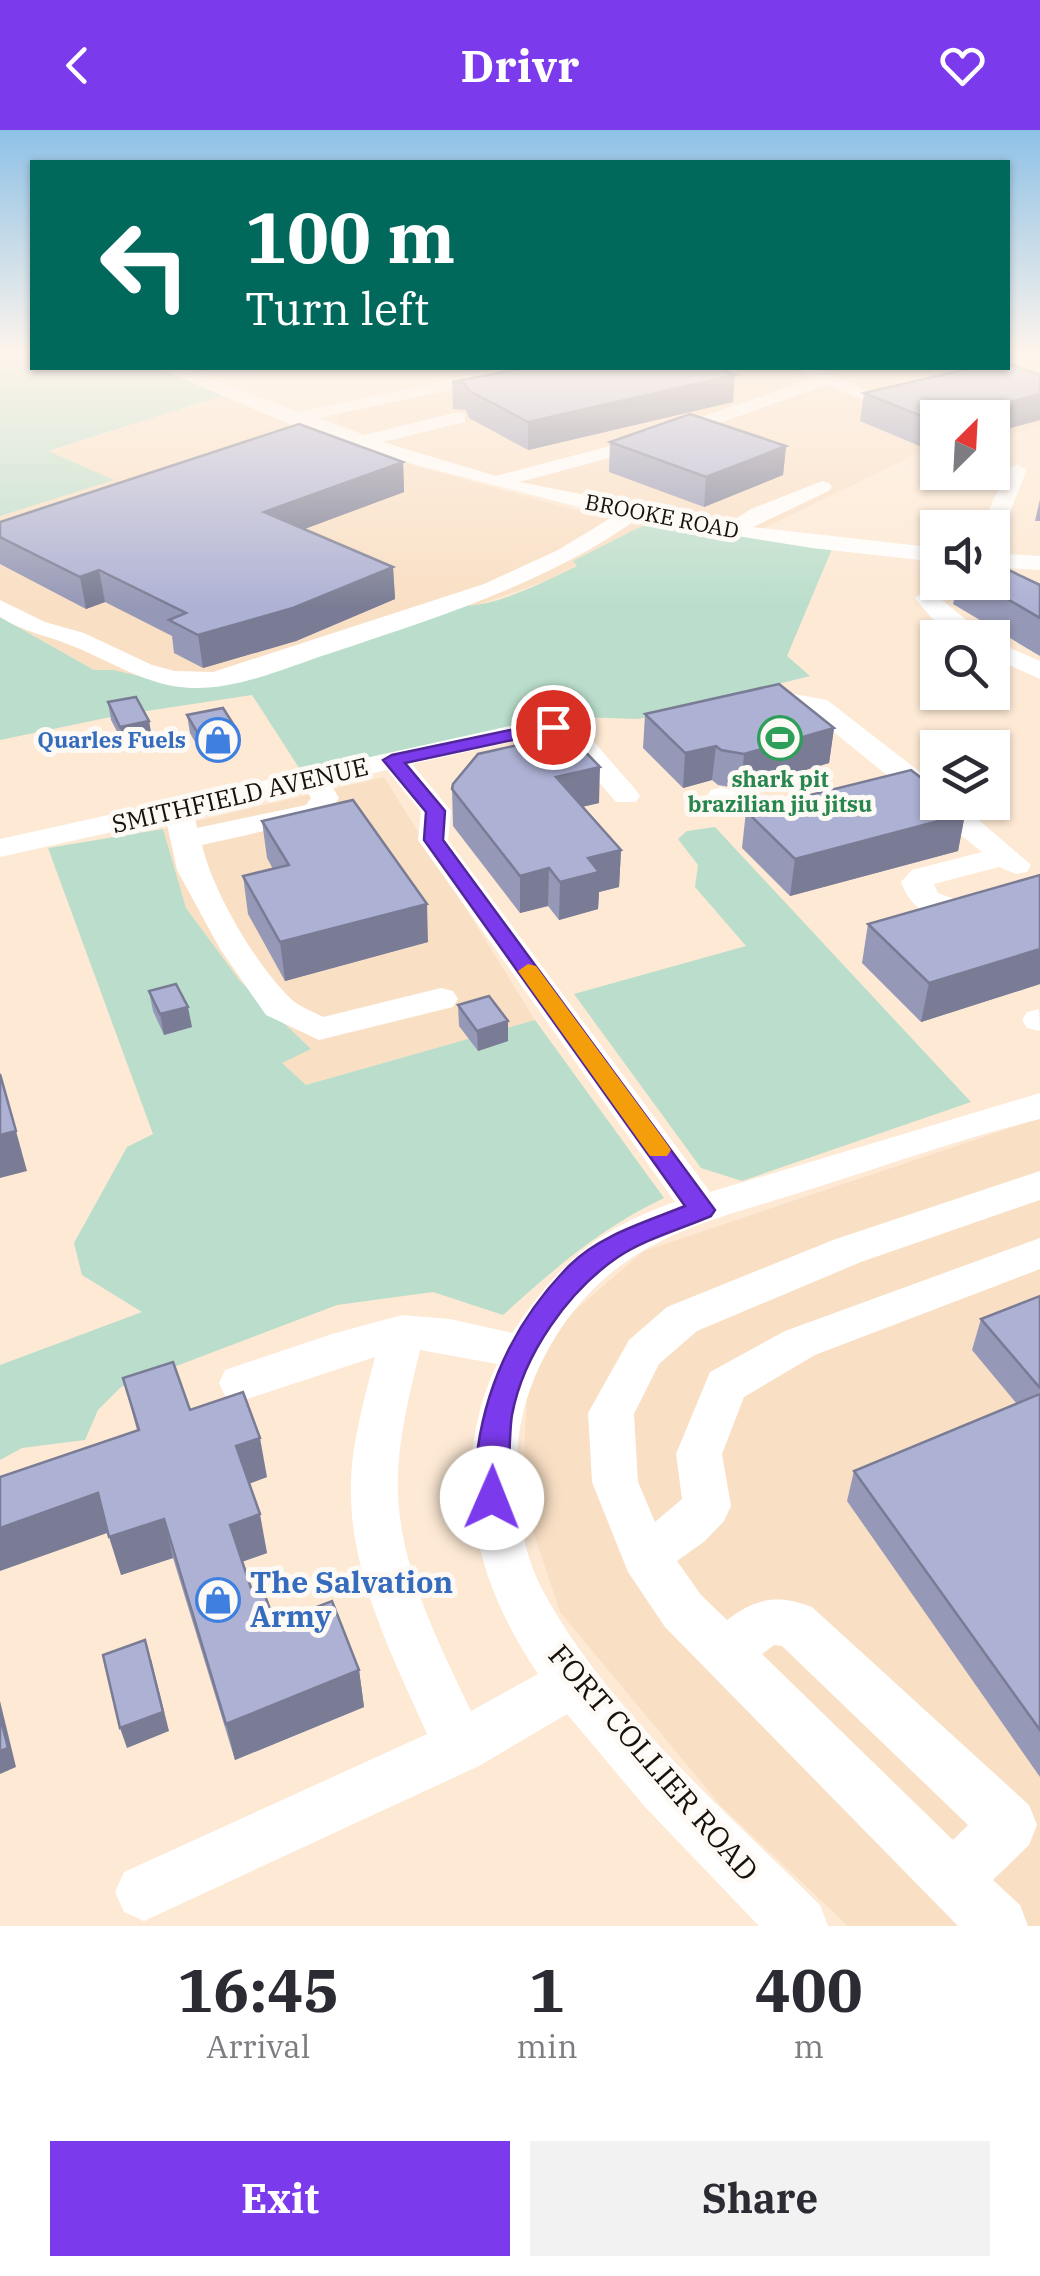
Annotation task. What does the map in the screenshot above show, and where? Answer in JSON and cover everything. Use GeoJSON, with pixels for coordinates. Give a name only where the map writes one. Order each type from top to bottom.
{"type":"FeatureCollection","features":[{"type":"Feature","properties":{"kind":"street","name":"BROOKE ROAD"},"geometry":{"type":"LineString","coordinates":[[361,440],[497,481],[634,512],[734,530],[920,553]]}},
{"type":"Feature","properties":{"kind":"street"},"geometry":{"type":"LineString","coordinates":[[364,441],[369,440]]}},
{"type":"Feature","properties":{"kind":"street"},"geometry":{"type":"LineString","coordinates":[[497,481],[653,440]]}},
{"type":"Feature","properties":{"kind":"street"},"geometry":{"type":"LineString","coordinates":[[366,466],[405,455]]}},
{"type":"Feature","properties":{"kind":"street"},"geometry":{"type":"LineString","coordinates":[[1000,510],[1018,470]]}},
{"type":"Feature","properties":{"kind":"street"},"geometry":{"type":"LineString","coordinates":[[734,530],[759,514],[822,487]]}},
{"type":"Feature","properties":{"kind":"street"},"geometry":{"type":"LineString","coordinates":[[0,608],[39,629],[78,639],[120,663],[151,674],[182,681],[213,680],[426,614],[550,565],[596,540],[634,512]]}},
{"type":"Feature","properties":{"kind":"street"},"geometry":{"type":"LineString","coordinates":[[1010,561],[1040,563]]}},
{"type":"Feature","properties":{"kind":"street"},"geometry":{"type":"LineString","coordinates":[[951,620],[927,598],[930,593],[962,583],[1013,590],[1040,604]]}},
{"type":"Feature","properties":{"kind":"street"},"geometry":{"type":"LineString","coordinates":[[1010,656],[1040,670]]}},
{"type":"Feature","properties":{"kind":"street"},"geometry":{"type":"LineString","coordinates":[[727,714],[774,702],[818,706],[920,787]]}},
{"type":"Feature","properties":{"kind":"street","name":"SMITHFIELD AVENUE"},"geometry":{"type":"LineString","coordinates":[[0,848],[317,810],[325,798],[313,778],[542,727],[572,732],[626,796]]}},
{"type":"Feature","properties":{"kind":"street"},"geometry":{"type":"LineString","coordinates":[[551,760],[589,752]]}},
{"type":"Feature","properties":{"kind":"street"},"geometry":{"type":"LineString","coordinates":[[392,760],[436,811],[434,840],[702,1210]]}},
{"type":"Feature","properties":{"kind":"street"},"geometry":{"type":"LineString","coordinates":[[872,786],[908,777]]}},
{"type":"Feature","properties":{"kind":"street"},"geometry":{"type":"LineString","coordinates":[[420,792],[458,783]]}},
{"type":"Feature","properties":{"kind":"street"},"geometry":{"type":"LineString","coordinates":[[721,796],[766,809],[836,795]]}},
{"type":"Feature","properties":{"kind":"street"},"geometry":{"type":"LineString","coordinates":[[960,820],[1040,885]]}},
{"type":"Feature","properties":{"kind":"street"},"geometry":{"type":"LineString","coordinates":[[182,824],[192,870],[236,949],[278,1008],[319,1028],[342,1026],[440,999]]}},
{"type":"Feature","properties":{"kind":"street"},"geometry":{"type":"LineString","coordinates":[[1004,856],[922,877],[917,882],[920,892],[944,910],[958,910],[1040,885]]}},
{"type":"Feature","properties":{"kind":"street","name":"FORT COLLIER ROAD"},"geometry":{"type":"LineString","coordinates":[[799,1926],[660,1780],[575,1682],[542,1636],[517,1590],[501,1544],[492,1498],[491,1463],[498,1412],[521,1352],[580,1272],[612,1247],[702,1210],[1038,1109]]}},
{"type":"Feature","properties":{"kind":"street"},"geometry":{"type":"LineString","coordinates":[[999,1926],[684,1611],[645,1556],[615,1482],[611,1413],[644,1352],[682,1319],[847,1251],[1040,1185]]}},
{"type":"Feature","properties":{"kind":"street"},"geometry":{"type":"LineString","coordinates":[[645,1556],[688,1526],[707,1506],[699,1454],[726,1386],[800,1343],[1040,1253]]}},
{"type":"Feature","properties":{"kind":"street"},"geometry":{"type":"LineString","coordinates":[[241,1383],[332,1351],[402,1332],[450,1336],[521,1352]]}},
{"type":"Feature","properties":{"kind":"street"},"geometry":{"type":"LineString","coordinates":[[402,1332],[380,1432],[375,1512],[395,1599],[460,1747]]}},
{"type":"Feature","properties":{"kind":"street"},"geometry":{"type":"LineString","coordinates":[[724,1653],[766,1621],[794,1624],[1010,1824],[952,1880]]}},
{"type":"Feature","properties":{"kind":"street"},"geometry":{"type":"LineString","coordinates":[[144,1892],[460,1747],[575,1682]]}},
{"type":"Feature","properties":{"kind":"shaded area"},"geometry":{"type":"Polygon","coordinates":[[[85,440],[348,440],[419,467],[572,509],[659,525],[548,580],[333,657],[203,695],[94,670],[0,617],[0,516],[112,480],[47,452],[85,440]]]}},
{"type":"Feature","properties":{"kind":"shaded area"},"geometry":{"type":"Polygon","coordinates":[[[379,440],[920,440],[920,455],[762,529],[538,488],[379,440]]]}},
{"type":"Feature","properties":{"kind":"shaded area"},"geometry":{"type":"Polygon","coordinates":[[[384,777],[535,1020],[306,1085],[282,1063],[310,1048],[240,981],[186,908],[163,829],[384,777]]]}},
{"type":"Feature","properties":{"kind":"shaded area"},"geometry":{"type":"Polygon","coordinates":[[[1040,1118],[1040,1926],[848,1926],[722,1807],[560,1612],[522,1498],[527,1393],[559,1324],[644,1251],[1040,1118]]]}},
{"type":"Feature","properties":{"kind":"green space"},"geometry":{"type":"Polygon","coordinates":[[[0,440],[83,440],[48,451],[114,480],[0,516],[0,440]]]}},
{"type":"Feature","properties":{"kind":"green space"},"geometry":{"type":"Polygon","coordinates":[[[658,522],[832,549],[787,656],[810,676],[639,719],[579,717],[398,751],[303,774],[252,695],[120,715],[0,740],[0,617],[94,670],[113,670],[186,687],[459,605],[502,599],[577,566],[573,561],[658,522]]]}},
{"type":"Feature","properties":{"kind":"green space"},"geometry":{"type":"Polygon","coordinates":[[[715,827],[971,1102],[742,1181],[701,1168],[574,994],[746,946],[695,887],[698,865],[678,839],[687,831],[715,827]]]}},
{"type":"Feature","properties":{"kind":"green space"},"geometry":{"type":"Polygon","coordinates":[[[163,829],[186,908],[240,981],[311,1049],[282,1063],[306,1085],[535,1020],[664,1198],[599,1236],[503,1315],[433,1292],[337,1305],[121,1387],[98,1410],[85,1440],[22,1448],[0,1460],[0,1365],[142,1312],[82,1275],[74,1243],[127,1147],[153,1134],[48,848],[163,829]]]}},
{"type":"Feature","properties":{"kind":"building"},"geometry":{"type":"Polygon","coordinates":[[[251,440],[342,440],[403,462],[264,512],[393,567],[293,608],[198,635],[169,620],[186,613],[99,570],[80,577],[0,537],[0,522],[251,440]]]}},
{"type":"Feature","properties":{"kind":"building"},"geometry":{"type":"Polygon","coordinates":[[[767,440],[786,446],[706,477],[610,442],[767,440]]]}},
{"type":"Feature","properties":{"kind":"building"},"geometry":{"type":"Polygon","coordinates":[[[1010,571],[1040,585],[1040,618],[1009,600],[1010,571]]]}},
{"type":"Feature","properties":{"kind":"building"},"geometry":{"type":"Polygon","coordinates":[[[779,684],[834,728],[744,754],[716,746],[685,753],[645,714],[779,684]]]}},
{"type":"Feature","properties":{"kind":"building"},"geometry":{"type":"Polygon","coordinates":[[[136,697],[149,721],[120,727],[108,702],[136,697]]]}},
{"type":"Feature","properties":{"kind":"building"},"geometry":{"type":"Polygon","coordinates":[[[223,708],[237,730],[200,737],[187,715],[223,708]]]}},
{"type":"Feature","properties":{"kind":"building"},"geometry":{"type":"Polygon","coordinates":[[[575,741],[600,767],[556,777],[621,850],[588,858],[599,872],[560,882],[549,868],[520,876],[452,789],[453,784],[478,754],[531,742],[537,749],[575,741]]]}},
{"type":"Feature","properties":{"kind":"building"},"geometry":{"type":"Polygon","coordinates":[[[911,770],[920,777],[920,820],[942,820],[795,859],[746,811],[911,770]]]}},
{"type":"Feature","properties":{"kind":"building"},"geometry":{"type":"Polygon","coordinates":[[[353,800],[427,904],[280,942],[243,876],[289,865],[262,821],[353,800]]]}},
{"type":"Feature","properties":{"kind":"building"},"geometry":{"type":"Polygon","coordinates":[[[1040,875],[1040,949],[929,983],[868,924],[1040,875]]]}},
{"type":"Feature","properties":{"kind":"building"},"geometry":{"type":"Polygon","coordinates":[[[176,984],[188,1007],[160,1014],[149,991],[176,984]]]}},
{"type":"Feature","properties":{"kind":"building"},"geometry":{"type":"Polygon","coordinates":[[[489,996],[508,1021],[477,1031],[458,1005],[489,996]]]}},
{"type":"Feature","properties":{"kind":"building"},"geometry":{"type":"Polygon","coordinates":[[[0,1074],[16,1131],[0,1135],[0,1074]]]}},
{"type":"Feature","properties":{"kind":"building"},"geometry":{"type":"Polygon","coordinates":[[[1040,1296],[1040,1388],[981,1319],[1040,1296]]]}},
{"type":"Feature","properties":{"kind":"building","name":"The Salvation Army"},"geometry":{"type":"Polygon","coordinates":[[[173,1362],[190,1410],[243,1392],[260,1438],[236,1446],[260,1514],[230,1525],[253,1594],[263,1590],[275,1623],[332,1601],[359,1670],[226,1724],[164,1519],[109,1537],[98,1493],[0,1528],[0,1477],[139,1430],[123,1378],[173,1362]]]}},
{"type":"Feature","properties":{"kind":"building"},"geometry":{"type":"Polygon","coordinates":[[[1040,1394],[1040,1730],[854,1471],[1040,1394]]]}},
{"type":"Feature","properties":{"kind":"building"},"geometry":{"type":"Polygon","coordinates":[[[145,1640],[163,1712],[120,1728],[103,1655],[145,1640]]]}},
{"type":"Feature","properties":{"kind":"building"},"geometry":{"type":"Polygon","coordinates":[[[0,1716],[8,1748],[0,1751],[0,1716]]]}},
{"type":"Feature","properties":{"kind":"slow traffic"},"geometry":{"type":"LineString","coordinates":[[528,971],[658,1150]]}},
{"type":"Feature","properties":{"kind":"place","name":"shark pit brazilian jiu jitsu"},"geometry":{"type":"Point","coordinates":[780,738]}},
{"type":"Feature","properties":{"kind":"place","name":"Quarles Fuels"},"geometry":{"type":"Point","coordinates":[218,740]}},
{"type":"Feature","properties":{"kind":"place","name":"The Salvation Army"},"geometry":{"type":"Point","coordinates":[218,1600]}},
{"type":"Feature","properties":{"kind":"route"},"geometry":{"type":"LineString","coordinates":[[492,1498],[491,1463],[498,1412],[510,1374],[528,1338],[580,1272],[612,1247],[702,1210],[434,840],[436,811],[392,760],[553,727]]}}]}
